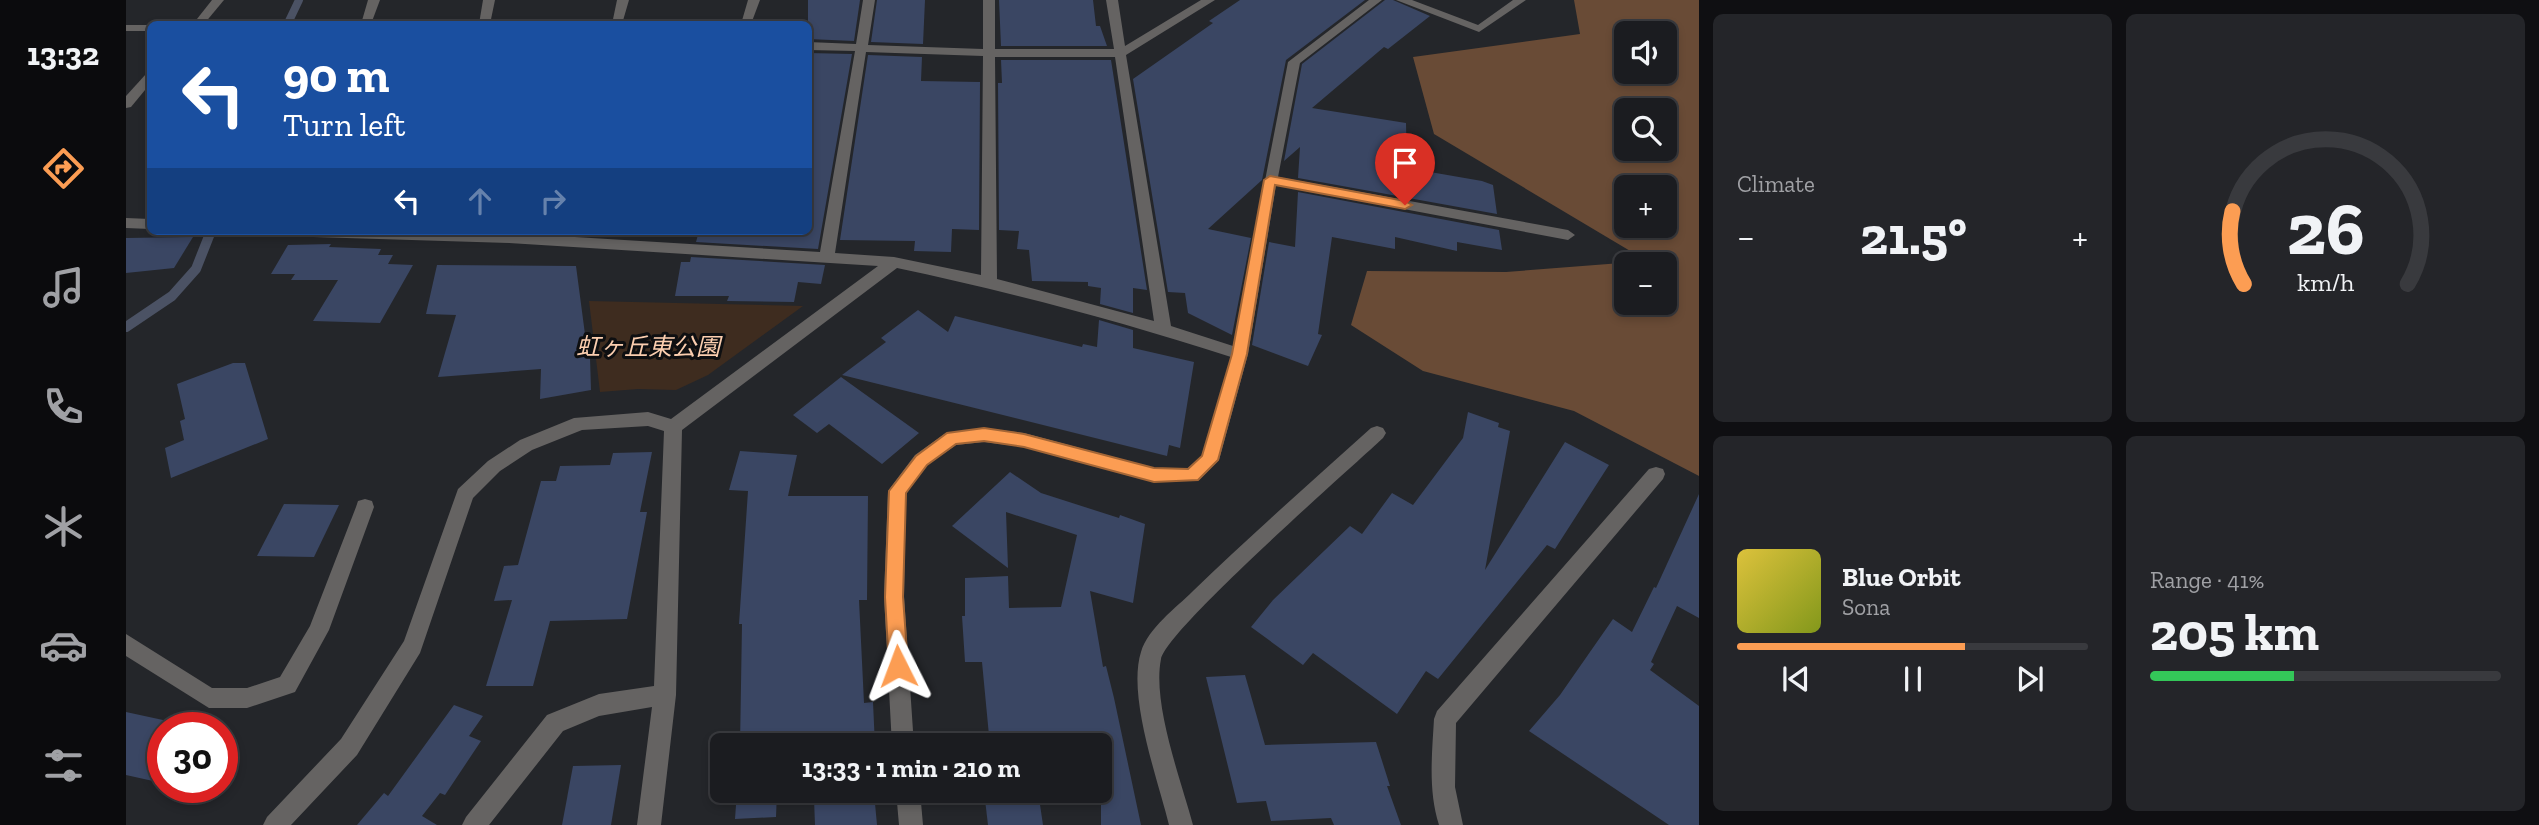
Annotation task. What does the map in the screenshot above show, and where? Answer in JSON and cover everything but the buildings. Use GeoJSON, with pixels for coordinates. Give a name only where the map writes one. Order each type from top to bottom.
{"type":"FeatureCollection","features":[{"type":"Feature","properties":{"kind":"street"},"geometry":{"type":"LineString","coordinates":[[200,21],[218,0]]}},
{"type":"Feature","properties":{"kind":"street"},"geometry":{"type":"LineString","coordinates":[[367,21],[374,0]]}},
{"type":"Feature","properties":{"kind":"street"},"geometry":{"type":"LineString","coordinates":[[486,21],[489,0]]}},
{"type":"Feature","properties":{"kind":"street"},"geometry":{"type":"LineString","coordinates":[[618,21],[623,0]]}},
{"type":"Feature","properties":{"kind":"street"},"geometry":{"type":"LineString","coordinates":[[747,21],[754,0]]}},
{"type":"Feature","properties":{"kind":"street"},"geometry":{"type":"LineString","coordinates":[[827,256],[869,0]]}},
{"type":"Feature","properties":{"kind":"street"},"geometry":{"type":"LineString","coordinates":[[989,0],[989,282]]}},
{"type":"Feature","properties":{"kind":"street"},"geometry":{"type":"LineString","coordinates":[[1112,0],[1163,329]]}},
{"type":"Feature","properties":{"kind":"street"},"geometry":{"type":"LineString","coordinates":[[812,46],[989,53],[1121,53],[1209,0]]}},
{"type":"Feature","properties":{"kind":"street"},"geometry":{"type":"LineString","coordinates":[[902,733],[894,597],[897,491],[921,460],[953,438],[984,435],[1024,440],[1154,475],[1192,475],[1210,460],[1240,354],[1270,180],[1294,62],[1377,0]]}},
{"type":"Feature","properties":{"kind":"street"},"geometry":{"type":"LineString","coordinates":[[1402,0],[1479,29],[1520,0]]}},
{"type":"Feature","properties":{"kind":"street"},"geometry":{"type":"LineString","coordinates":[[126,28],[147,28]]}},
{"type":"Feature","properties":{"kind":"street"},"geometry":{"type":"LineString","coordinates":[[126,104],[147,80]]}},
{"type":"Feature","properties":{"kind":"street"},"geometry":{"type":"LineString","coordinates":[[1270,180],[1568,234]]}},
{"type":"Feature","properties":{"kind":"street"},"geometry":{"type":"LineString","coordinates":[[126,223],[147,224]]}},
{"type":"Feature","properties":{"kind":"street"},"geometry":{"type":"LineString","coordinates":[[511,235],[894,261],[989,282],[1163,329],[1240,354]]}},
{"type":"Feature","properties":{"kind":"street"},"geometry":{"type":"LineString","coordinates":[[663,247],[667,235]]}},
{"type":"Feature","properties":{"kind":"street"},"geometry":{"type":"LineString","coordinates":[[673,427],[894,261]]}},
{"type":"Feature","properties":{"kind":"street"},"geometry":{"type":"LineString","coordinates":[[275,825],[349,747],[413,646],[465,494],[494,466],[526,445],[580,423],[648,419],[673,427]]}},
{"type":"Feature","properties":{"kind":"street"},"geometry":{"type":"LineString","coordinates":[[649,825],[664,695],[673,427]]}},
{"type":"Feature","properties":{"kind":"street"},"geometry":{"type":"LineString","coordinates":[[1181,825],[1149,695],[1152,650],[1187,611],[1377,433]]}},
{"type":"Feature","properties":{"kind":"street"},"geometry":{"type":"LineString","coordinates":[[1451,825],[1447,816],[1444,769],[1445,719],[1656,474]]}},
{"type":"Feature","properties":{"kind":"street"},"geometry":{"type":"LineString","coordinates":[[126,644],[209,698],[247,698],[287,685],[319,630],[365,507]]}},
{"type":"Feature","properties":{"kind":"street"},"geometry":{"type":"LineString","coordinates":[[474,825],[555,723],[599,705],[664,695]]}},
{"type":"Feature","properties":{"kind":"street"},"geometry":{"type":"LineString","coordinates":[[909,803],[911,825]]}},
{"type":"Feature","properties":{"kind":"green space","name":"虹ヶ丘東公園"},"geometry":{"type":"Polygon","coordinates":[[[589,301],[803,306],[708,375],[676,390],[600,392],[589,301]]]}},
{"type":"Feature","properties":{"kind":"shaded area"},"geometry":{"type":"Polygon","coordinates":[[[1574,0],[1699,0],[1699,476],[1574,411],[1423,371],[1351,325],[1367,271],[1506,272],[1614,264],[1614,315],[1677,315],[1677,252],[1632,252],[1434,134],[1413,57],[1580,34],[1574,0]]]}},
{"type":"Feature","properties":{"kind":"waterway"},"geometry":{"type":"LineString","coordinates":[[289,21],[299,0]]}},
{"type":"Feature","properties":{"kind":"waterway"},"geometry":{"type":"LineString","coordinates":[[126,327],[172,296],[196,269],[209,235]]}},
{"type":"Feature","properties":{"kind":"route"},"geometry":{"type":"LineString","coordinates":[[898,666],[894,597],[897,491],[921,460],[953,438],[984,435],[1024,440],[1154,475],[1192,475],[1210,460],[1240,354],[1270,180],[1405,205]]}}]}
